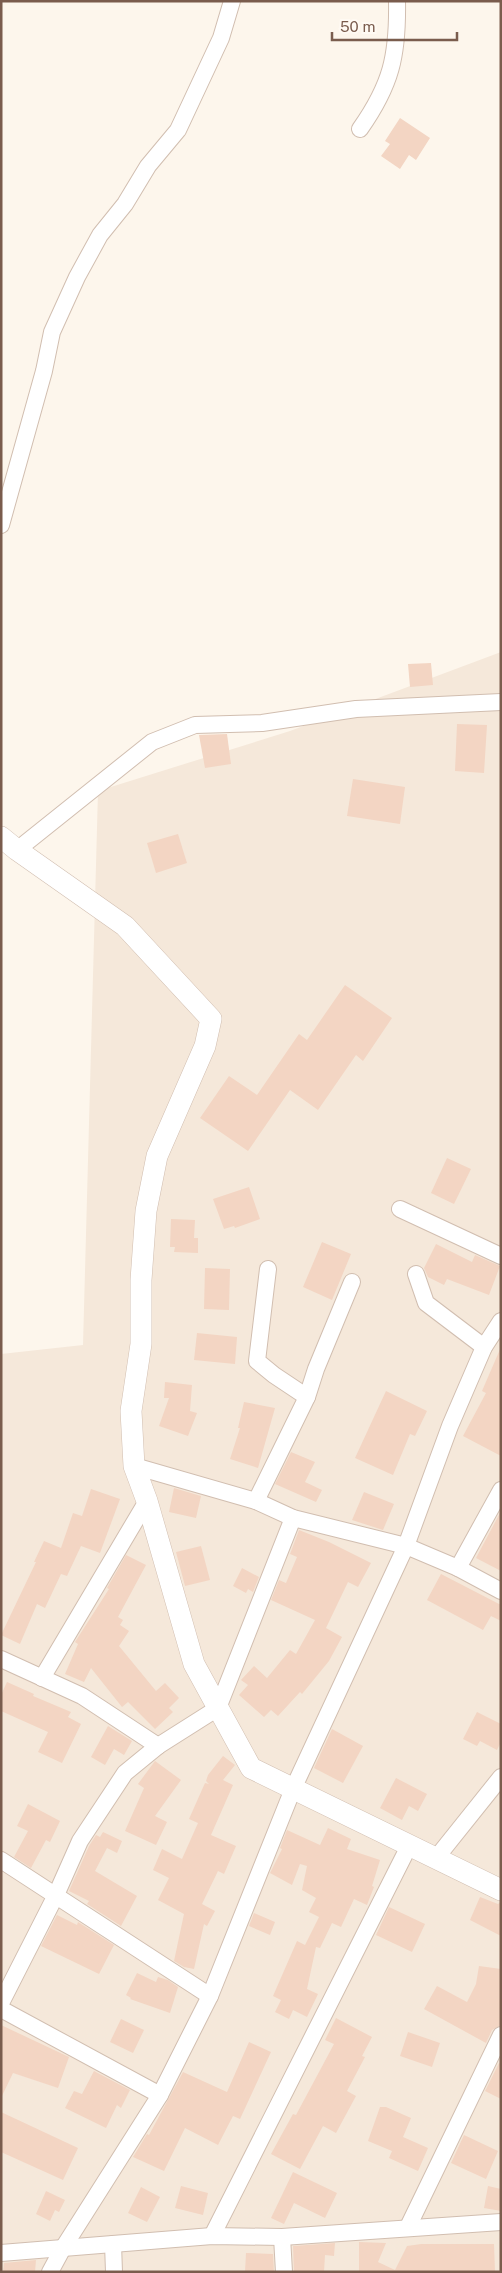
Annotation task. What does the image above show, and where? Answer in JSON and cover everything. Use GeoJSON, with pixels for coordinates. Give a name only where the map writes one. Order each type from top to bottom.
{"type":"FeatureCollection","features":[{"type":"Feature","properties":{"kind":"street"},"geometry":{"type":"LineString","coordinates":[[1,524],[44,371],[52,332],[77,277],[100,235],[125,204],[148,166],[178,130],[221,38],[232,1]]}},
{"type":"Feature","properties":{"kind":"street"},"geometry":{"type":"LineString","coordinates":[[360,129],[379,103],[393,67],[398,24],[397,1]]}},
{"type":"Feature","properties":{"kind":"street"},"geometry":{"type":"LineString","coordinates":[[17,850],[152,742],[195,725],[262,723],[356,709],[501,702]]}},
{"type":"Feature","properties":{"kind":"street"},"geometry":{"type":"LineString","coordinates":[[1,836],[17,850],[125,926],[212,1019],[205,1046],[157,1156],[146,1211],[141,1280],[140,1344],[130,1411],[134,1466],[147,1501],[194,1664],[251,1768],[409,1846],[437,1857],[501,1890]]}},
{"type":"Feature","properties":{"kind":"street"},"geometry":{"type":"LineString","coordinates":[[400,1209],[501,1256]]}},
{"type":"Feature","properties":{"kind":"street"},"geometry":{"type":"LineString","coordinates":[[268,1269],[257,1361],[307,1397]]}},
{"type":"Feature","properties":{"kind":"street"},"geometry":{"type":"LineString","coordinates":[[416,1274],[426,1303],[484,1347]]}},
{"type":"Feature","properties":{"kind":"street"},"geometry":{"type":"LineString","coordinates":[[256,1501],[307,1397],[316,1369],[352,1282]]}},
{"type":"Feature","properties":{"kind":"street"},"geometry":{"type":"LineString","coordinates":[[50,2272],[63,2248],[160,2095],[210,1996],[293,1789],[406,1546],[450,1426],[484,1347],[501,1321]]}},
{"type":"Feature","properties":{"kind":"street"},"geometry":{"type":"LineString","coordinates":[[134,1466],[256,1501],[293,1518],[406,1546],[458,1568],[501,1591]]}},
{"type":"Feature","properties":{"kind":"street"},"geometry":{"type":"LineString","coordinates":[[458,1568],[501,1490]]}},
{"type":"Feature","properties":{"kind":"street"},"geometry":{"type":"LineString","coordinates":[[42,1678],[147,1501]]}},
{"type":"Feature","properties":{"kind":"street"},"geometry":{"type":"LineString","coordinates":[[1,2003],[56,1895],[80,1842],[125,1773],[158,1746],[218,1708],[293,1518]]}},
{"type":"Feature","properties":{"kind":"street"},"geometry":{"type":"LineString","coordinates":[[1,1659],[82,1696],[158,1746]]}},
{"type":"Feature","properties":{"kind":"street"},"geometry":{"type":"LineString","coordinates":[[437,1857],[501,1777]]}},
{"type":"Feature","properties":{"kind":"street"},"geometry":{"type":"LineString","coordinates":[[212,2236],[409,1846]]}},
{"type":"Feature","properties":{"kind":"street"},"geometry":{"type":"LineString","coordinates":[[1,1860],[210,1996]]}},
{"type":"Feature","properties":{"kind":"street"},"geometry":{"type":"LineString","coordinates":[[1,2008],[160,2095]]}},
{"type":"Feature","properties":{"kind":"street"},"geometry":{"type":"LineString","coordinates":[[408,2227],[501,2035]]}},
{"type":"Feature","properties":{"kind":"street"},"geometry":{"type":"LineString","coordinates":[[1,2253],[212,2236],[282,2237],[501,2222]]}},
{"type":"Feature","properties":{"kind":"street"},"geometry":{"type":"LineString","coordinates":[[282,2237],[284,2272]]}},
{"type":"Feature","properties":{"kind":"street"},"geometry":{"type":"LineString","coordinates":[[113,2244],[114,2272]]}},
{"type":"Feature","properties":{"kind":"shaded area"},"geometry":{"type":"Polygon","coordinates":[[[501,652],[501,2272],[1,2272],[1,1354],[83,1345],[98,791],[290,731],[501,652]]]}},
{"type":"Feature","properties":{"kind":"building"},"geometry":{"type":"Polygon","coordinates":[[[400,118],[430,138],[416,160],[409,155],[400,169],[381,156],[390,144],[385,141],[400,118]]]}},
{"type":"Feature","properties":{"kind":"building"},"geometry":{"type":"Polygon","coordinates":[[[431,663],[433,685],[410,687],[408,664],[431,663]]]}},
{"type":"Feature","properties":{"kind":"building"},"geometry":{"type":"Polygon","coordinates":[[[457,724],[487,725],[484,773],[455,771],[457,724]]]}},
{"type":"Feature","properties":{"kind":"building"},"geometry":{"type":"Polygon","coordinates":[[[227,734],[231,764],[205,768],[199,735],[227,734]]]}},
{"type":"Feature","properties":{"kind":"building"},"geometry":{"type":"Polygon","coordinates":[[[353,779],[405,787],[400,824],[347,816],[353,779]]]}},
{"type":"Feature","properties":{"kind":"building"},"geometry":{"type":"Polygon","coordinates":[[[178,834],[187,863],[156,873],[147,843],[178,834]]]}},
{"type":"Feature","properties":{"kind":"building"},"geometry":{"type":"Polygon","coordinates":[[[345,985],[392,1018],[363,1061],[356,1055],[318,1110],[290,1090],[248,1151],[200,1118],[229,1076],[257,1095],[299,1034],[307,1040],[345,985]]]}},
{"type":"Feature","properties":{"kind":"building"},"geometry":{"type":"Polygon","coordinates":[[[447,1158],[471,1169],[454,1204],[431,1193],[447,1158]]]}},
{"type":"Feature","properties":{"kind":"building"},"geometry":{"type":"Polygon","coordinates":[[[249,1187],[260,1219],[235,1228],[234,1226],[224,1229],[213,1199],[249,1187]]]}},
{"type":"Feature","properties":{"kind":"building"},"geometry":{"type":"Polygon","coordinates":[[[171,1219],[195,1220],[194,1238],[198,1238],[198,1253],[174,1252],[175,1247],[170,1247],[171,1219]]]}},
{"type":"Feature","properties":{"kind":"building"},"geometry":{"type":"Polygon","coordinates":[[[322,1242],[351,1254],[332,1300],[303,1287],[322,1242]]]}},
{"type":"Feature","properties":{"kind":"building"},"geometry":{"type":"Polygon","coordinates":[[[436,1244],[472,1262],[475,1255],[500,1266],[489,1295],[447,1279],[444,1285],[428,1277],[424,1268],[436,1244]]]}},
{"type":"Feature","properties":{"kind":"building"},"geometry":{"type":"Polygon","coordinates":[[[205,1268],[230,1269],[229,1310],[204,1309],[205,1268]]]}},
{"type":"Feature","properties":{"kind":"building"},"geometry":{"type":"Polygon","coordinates":[[[197,1333],[237,1337],[235,1364],[194,1360],[197,1333]]]}},
{"type":"Feature","properties":{"kind":"building"},"geometry":{"type":"Polygon","coordinates":[[[501,1347],[501,1456],[463,1436],[486,1393],[482,1391],[501,1347]]]}},
{"type":"Feature","properties":{"kind":"building"},"geometry":{"type":"Polygon","coordinates":[[[165,1382],[192,1385],[190,1411],[197,1413],[188,1436],[159,1426],[169,1398],[164,1398],[165,1382]]]}},
{"type":"Feature","properties":{"kind":"building"},"geometry":{"type":"Polygon","coordinates":[[[386,1391],[427,1411],[415,1436],[410,1434],[393,1475],[355,1458],[386,1391]]]}},
{"type":"Feature","properties":{"kind":"building"},"geometry":{"type":"Polygon","coordinates":[[[244,1402],[275,1408],[258,1468],[230,1459],[240,1428],[238,1428],[244,1402]]]}},
{"type":"Feature","properties":{"kind":"building"},"geometry":{"type":"Polygon","coordinates":[[[291,1452],[315,1462],[305,1482],[322,1490],[316,1502],[275,1484],[291,1452]]]}},
{"type":"Feature","properties":{"kind":"building"},"geometry":{"type":"Polygon","coordinates":[[[174,1488],[201,1496],[196,1518],[169,1512],[174,1488]]]}},
{"type":"Feature","properties":{"kind":"building"},"geometry":{"type":"Polygon","coordinates":[[[91,1489],[120,1499],[100,1553],[81,1546],[67,1576],[61,1574],[45,1608],[37,1604],[20,1644],[1,1635],[44,1541],[61,1548],[73,1513],[82,1516],[91,1489]]]}},
{"type":"Feature","properties":{"kind":"building"},"geometry":{"type":"Polygon","coordinates":[[[364,1492],[394,1504],[383,1530],[352,1520],[364,1492]]]}},
{"type":"Feature","properties":{"kind":"building"},"geometry":{"type":"Polygon","coordinates":[[[501,1511],[501,1571],[476,1558],[501,1511]]]}},
{"type":"Feature","properties":{"kind":"building"},"geometry":{"type":"Polygon","coordinates":[[[299,1530],[329,1542],[371,1563],[358,1587],[348,1582],[326,1628],[342,1637],[329,1661],[302,1694],[300,1692],[278,1716],[271,1710],[264,1717],[239,1695],[248,1685],[241,1680],[254,1666],[267,1678],[290,1650],[296,1654],[315,1620],[271,1600],[279,1580],[286,1583],[297,1557],[290,1554],[299,1530]]]}},
{"type":"Feature","properties":{"kind":"building"},"geometry":{"type":"Polygon","coordinates":[[[201,1546],[210,1580],[185,1586],[176,1552],[201,1546]]]}},
{"type":"Feature","properties":{"kind":"building"},"geometry":{"type":"Polygon","coordinates":[[[126,1555],[146,1565],[118,1617],[123,1620],[120,1625],[129,1631],[119,1646],[156,1691],[165,1683],[179,1698],[169,1708],[173,1712],[155,1729],[128,1702],[122,1707],[91,1668],[84,1682],[65,1674],[78,1644],[75,1642],[109,1589],[107,1588],[126,1555]]]}},
{"type":"Feature","properties":{"kind":"building"},"geometry":{"type":"Polygon","coordinates":[[[242,1568],[259,1577],[253,1592],[248,1589],[246,1593],[233,1586],[242,1568]]]}},
{"type":"Feature","properties":{"kind":"building"},"geometry":{"type":"Polygon","coordinates":[[[441,1574],[501,1605],[501,1621],[491,1616],[483,1630],[427,1600],[441,1574]]]}},
{"type":"Feature","properties":{"kind":"building"},"geometry":{"type":"Polygon","coordinates":[[[7,1682],[34,1694],[33,1696],[71,1712],[68,1717],[81,1724],[62,1763],[38,1752],[48,1732],[1,1711],[1,1695],[7,1682]]]}},
{"type":"Feature","properties":{"kind":"building"},"geometry":{"type":"Polygon","coordinates":[[[477,1712],[501,1724],[501,1742],[497,1750],[480,1741],[477,1746],[463,1739],[477,1712]]]}},
{"type":"Feature","properties":{"kind":"building"},"geometry":{"type":"Polygon","coordinates":[[[108,1726],[132,1741],[124,1755],[114,1749],[105,1765],[91,1757],[108,1726]]]}},
{"type":"Feature","properties":{"kind":"building"},"geometry":{"type":"Polygon","coordinates":[[[332,1729],[363,1746],[343,1783],[314,1768],[332,1729]]]}},
{"type":"Feature","properties":{"kind":"building"},"geometry":{"type":"Polygon","coordinates":[[[223,1756],[235,1765],[223,1780],[233,1785],[211,1835],[236,1846],[224,1874],[218,1871],[202,1904],[215,1911],[207,1926],[204,1924],[194,1969],[184,1967],[174,1961],[184,1914],[158,1900],[169,1878],[153,1870],[162,1849],[182,1859],[198,1823],[189,1819],[205,1783],[209,1784],[206,1781],[208,1775],[223,1756]]]}},
{"type":"Feature","properties":{"kind":"building"},"geometry":{"type":"Polygon","coordinates":[[[155,1761],[181,1780],[155,1816],[167,1822],[156,1845],[125,1831],[144,1788],[138,1784],[155,1761]]]}},
{"type":"Feature","properties":{"kind":"building"},"geometry":{"type":"Polygon","coordinates":[[[396,1778],[427,1794],[418,1811],[409,1806],[402,1820],[380,1808],[396,1778]]]}},
{"type":"Feature","properties":{"kind":"building"},"geometry":{"type":"Polygon","coordinates":[[[28,1804],[60,1821],[50,1842],[46,1840],[31,1868],[14,1857],[28,1831],[17,1826],[28,1804]]]}},
{"type":"Feature","properties":{"kind":"building"},"geometry":{"type":"Polygon","coordinates":[[[328,1828],[351,1839],[347,1849],[380,1860],[372,1886],[374,1887],[367,1905],[354,1899],[341,1927],[332,1923],[320,1948],[316,1947],[307,1989],[318,1994],[307,2017],[293,2010],[289,2019],[275,2012],[281,2000],[273,1996],[297,1941],[305,1945],[319,1917],[309,1912],[316,1898],[302,1890],[307,1866],[300,1864],[292,1885],[270,1873],[282,1849],[280,1848],[287,1830],[320,1845],[328,1828]]]}},
{"type":"Feature","properties":{"kind":"building"},"geometry":{"type":"Polygon","coordinates":[[[103,1832],[122,1841],[117,1853],[107,1848],[95,1871],[137,1896],[121,1926],[87,1904],[89,1901],[69,1891],[89,1846],[96,1835],[100,1837],[103,1832]]]}},
{"type":"Feature","properties":{"kind":"building"},"geometry":{"type":"Polygon","coordinates":[[[480,1897],[498,1904],[501,1902],[501,1936],[470,1920],[480,1897]]]}},
{"type":"Feature","properties":{"kind":"building"},"geometry":{"type":"Polygon","coordinates":[[[389,1907],[425,1924],[412,1952],[376,1935],[389,1907]]]}},
{"type":"Feature","properties":{"kind":"building"},"geometry":{"type":"Polygon","coordinates":[[[254,1913],[275,1922],[270,1935],[249,1926],[254,1913]]]}},
{"type":"Feature","properties":{"kind":"building"},"geometry":{"type":"Polygon","coordinates":[[[57,1915],[77,1925],[78,1922],[114,1945],[99,1974],[41,1946],[57,1915]]]}},
{"type":"Feature","properties":{"kind":"building"},"geometry":{"type":"Polygon","coordinates":[[[479,1966],[501,1969],[501,2025],[492,2030],[486,2043],[424,2009],[437,1986],[467,2002],[476,1984],[479,1966]]]}},
{"type":"Feature","properties":{"kind":"building"},"geometry":{"type":"Polygon","coordinates":[[[137,1973],[156,1982],[158,1977],[168,1980],[178,1987],[170,2013],[130,1999],[126,1995],[137,1973]]]}},
{"type":"Feature","properties":{"kind":"building"},"geometry":{"type":"Polygon","coordinates":[[[336,2018],[372,2037],[362,2056],[365,2057],[347,2091],[356,2096],[336,2133],[323,2126],[300,2169],[271,2154],[293,2114],[296,2115],[334,2044],[325,2040],[336,2018]]]}},
{"type":"Feature","properties":{"kind":"building"},"geometry":{"type":"Polygon","coordinates":[[[121,2019],[144,2030],[133,2053],[110,2042],[121,2019]]]}},
{"type":"Feature","properties":{"kind":"building"},"geometry":{"type":"Polygon","coordinates":[[[1,2025],[69,2057],[58,2088],[13,2073],[1,2098],[1,2025]]]}},
{"type":"Feature","properties":{"kind":"building"},"geometry":{"type":"Polygon","coordinates":[[[408,2032],[440,2043],[432,2067],[400,2056],[408,2032]]]}},
{"type":"Feature","properties":{"kind":"building"},"geometry":{"type":"Polygon","coordinates":[[[249,2042],[271,2052],[240,2119],[233,2116],[218,2145],[185,2128],[164,2171],[133,2157],[147,2134],[149,2135],[183,2072],[227,2092],[249,2042]]]}},
{"type":"Feature","properties":{"kind":"building"},"geometry":{"type":"Polygon","coordinates":[[[499,2063],[501,2064],[501,2099],[485,2091],[499,2063]]]}},
{"type":"Feature","properties":{"kind":"building"},"geometry":{"type":"Polygon","coordinates":[[[94,2071],[130,2090],[121,2108],[117,2105],[106,2128],[65,2108],[74,2091],[82,2094],[94,2071]]]}},
{"type":"Feature","properties":{"kind":"building"},"geometry":{"type":"Polygon","coordinates":[[[380,2107],[386,2107],[411,2118],[403,2137],[428,2148],[418,2171],[389,2158],[392,2151],[368,2141],[380,2107]]]}},
{"type":"Feature","properties":{"kind":"building"},"geometry":{"type":"Polygon","coordinates":[[[1,2112],[78,2148],[63,2180],[1,2152],[1,2112]]]}},
{"type":"Feature","properties":{"kind":"building"},"geometry":{"type":"Polygon","coordinates":[[[464,2135],[498,2151],[486,2179],[451,2163],[464,2135]]]}},
{"type":"Feature","properties":{"kind":"building"},"geometry":{"type":"Polygon","coordinates":[[[293,2172],[337,2193],[325,2218],[294,2203],[284,2224],[271,2218],[293,2172]]]}},
{"type":"Feature","properties":{"kind":"building"},"geometry":{"type":"Polygon","coordinates":[[[181,2186],[208,2193],[203,2215],[175,2208],[181,2186]]]}},
{"type":"Feature","properties":{"kind":"building"},"geometry":{"type":"Polygon","coordinates":[[[488,2186],[501,2189],[501,2211],[484,2208],[488,2186]]]}},
{"type":"Feature","properties":{"kind":"building"},"geometry":{"type":"Polygon","coordinates":[[[141,2187],[160,2197],[147,2222],[128,2213],[141,2187]]]}},
{"type":"Feature","properties":{"kind":"building"},"geometry":{"type":"Polygon","coordinates":[[[46,2191],[65,2200],[59,2212],[55,2210],[50,2221],[36,2214],[46,2191]]]}},
{"type":"Feature","properties":{"kind":"building"},"geometry":{"type":"Polygon","coordinates":[[[359,2242],[386,2243],[378,2262],[395,2270],[407,2246],[421,2244],[494,2244],[495,2272],[359,2272],[359,2242]]]}},
{"type":"Feature","properties":{"kind":"building"},"geometry":{"type":"Polygon","coordinates":[[[335,2243],[334,2256],[325,2255],[324,2272],[294,2272],[293,2246],[335,2243]]]}},
{"type":"Feature","properties":{"kind":"building"},"geometry":{"type":"Polygon","coordinates":[[[246,2253],[273,2254],[274,2272],[245,2272],[246,2253]]]}},
{"type":"Feature","properties":{"kind":"building"},"geometry":{"type":"Polygon","coordinates":[[[36,2260],[35,2272],[3,2272],[4,2263],[36,2260]]]}}]}
